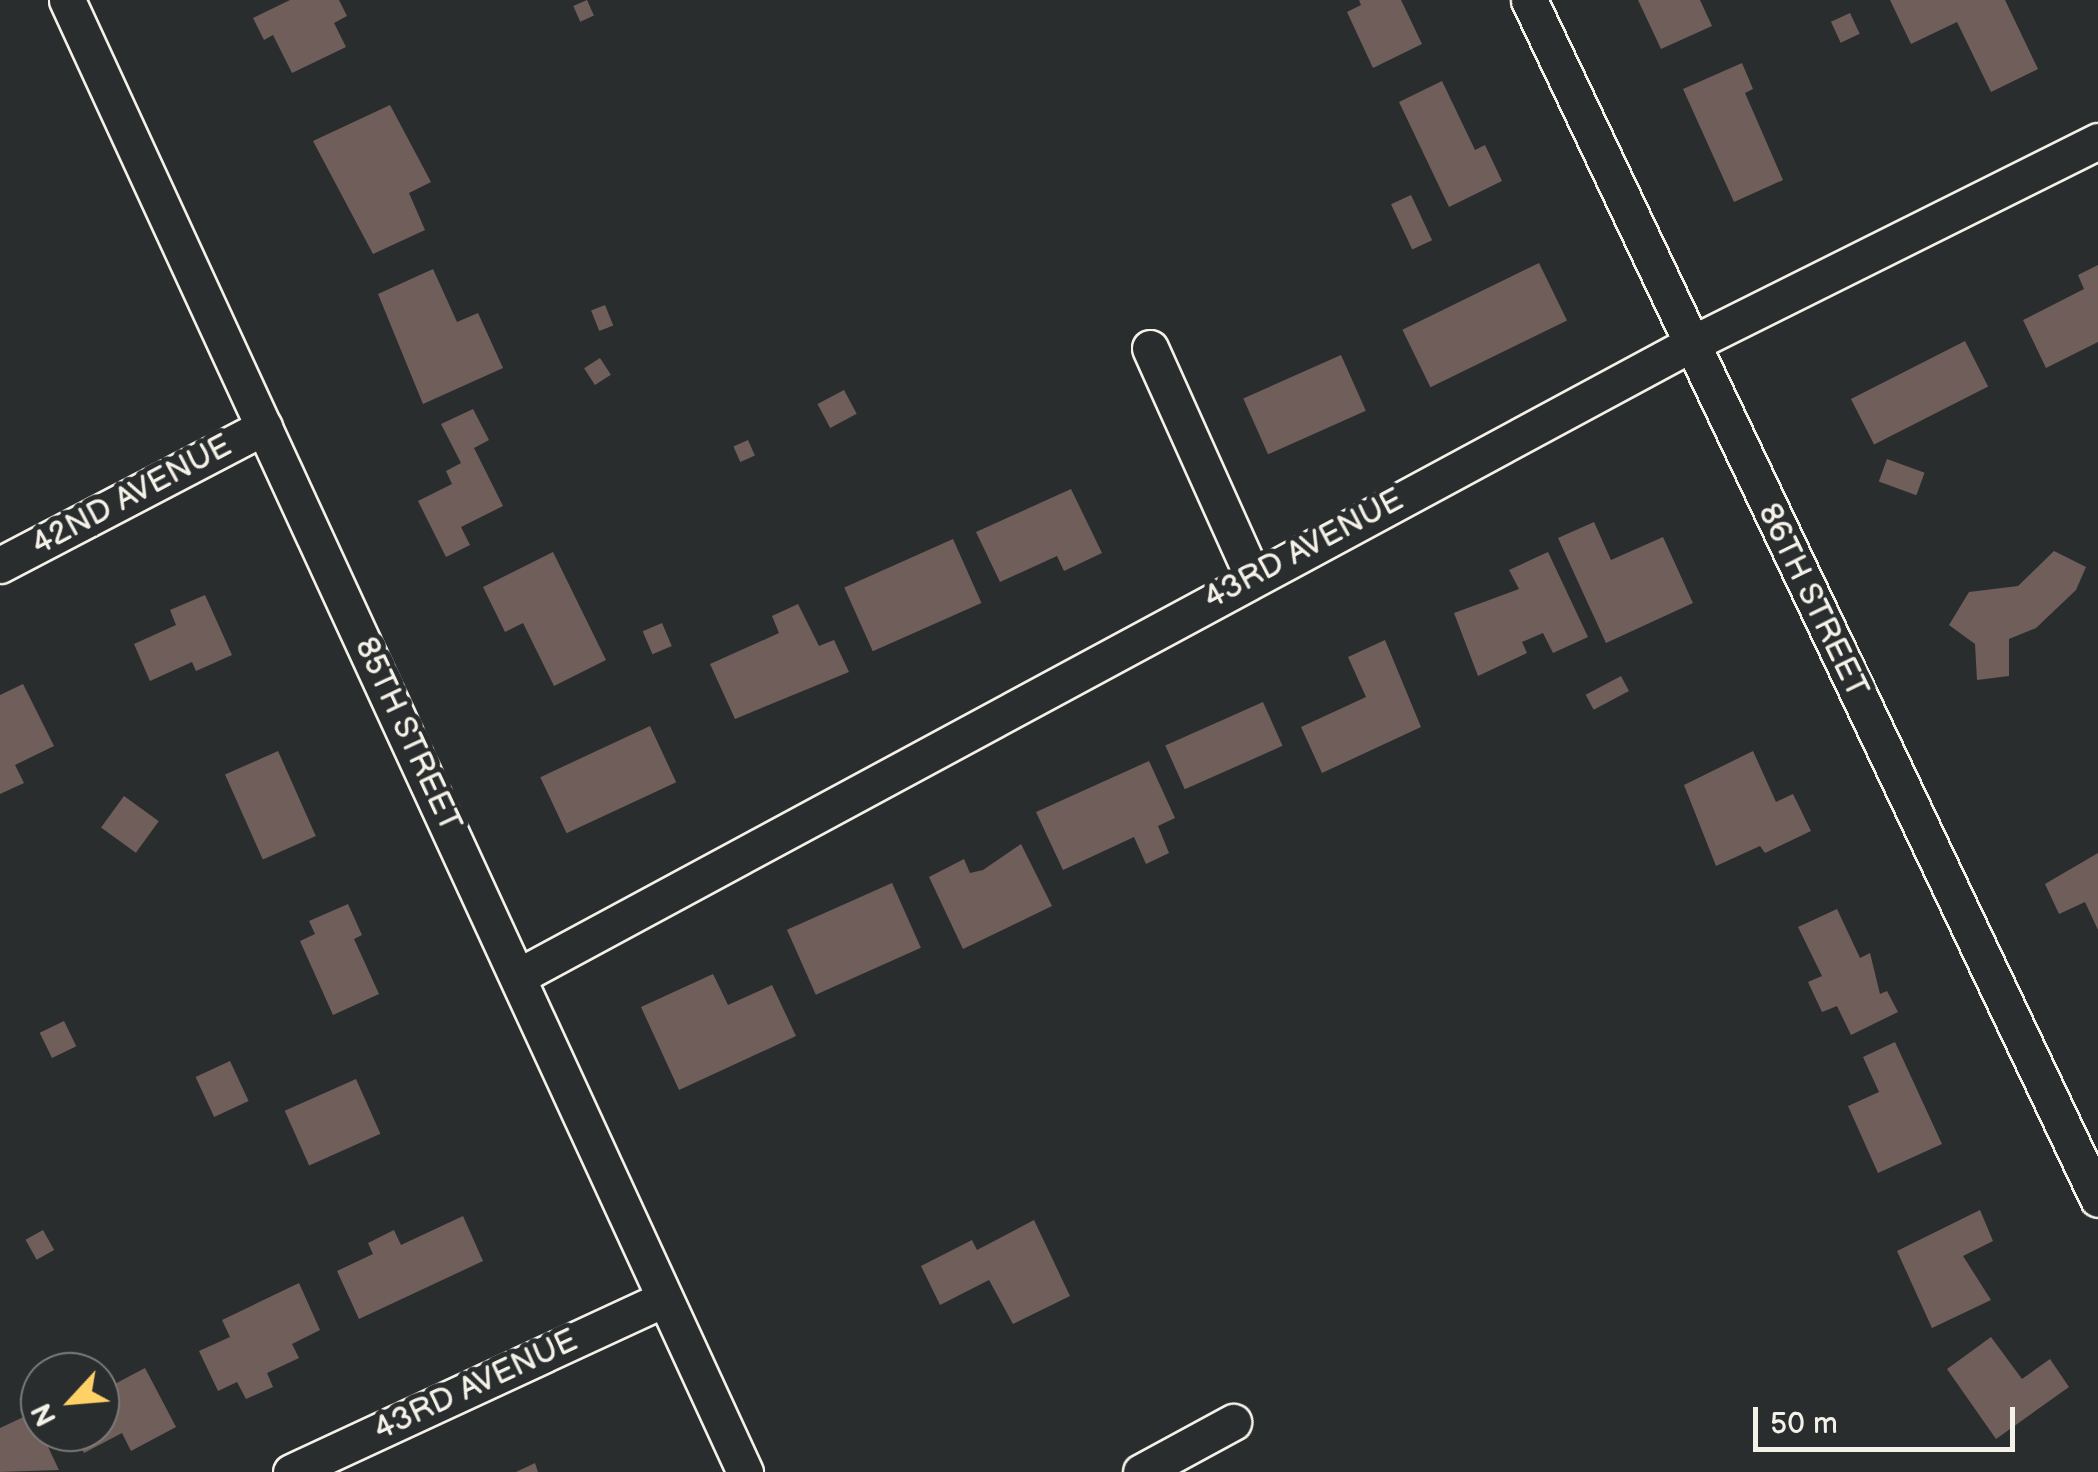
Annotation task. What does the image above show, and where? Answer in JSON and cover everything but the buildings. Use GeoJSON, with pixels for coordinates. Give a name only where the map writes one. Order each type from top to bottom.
{"type":"FeatureCollection","features":[{"type":"Feature","properties":{"kind":"street","name":"85TH STREET"},"geometry":{"type":"LineString","coordinates":[[67,0],[519,976],[662,1300],[745,1472]]}},
{"type":"Feature","properties":{"kind":"street","name":"86TH STREET"},"geometry":{"type":"LineString","coordinates":[[1529,0],[2098,1199]]}},
{"type":"Feature","properties":{"kind":"street","name":"43RD AVENUE"},"geometry":{"type":"LineString","coordinates":[[519,976],[1253,577],[1690,345],[2098,142]]}},
{"type":"Feature","properties":{"kind":"street"},"geometry":{"type":"LineString","coordinates":[[1150,348],[1253,577]]}},
{"type":"Feature","properties":{"kind":"street","name":"42ND AVENUE"},"geometry":{"type":"LineString","coordinates":[[0,565],[264,426]]}},
{"type":"Feature","properties":{"kind":"street","name":"43RD AVENUE"},"geometry":{"type":"LineString","coordinates":[[291,1472],[662,1300]]}},
{"type":"Feature","properties":{"kind":"street"},"geometry":{"type":"LineString","coordinates":[[1141,1472],[1234,1422]]}}]}
